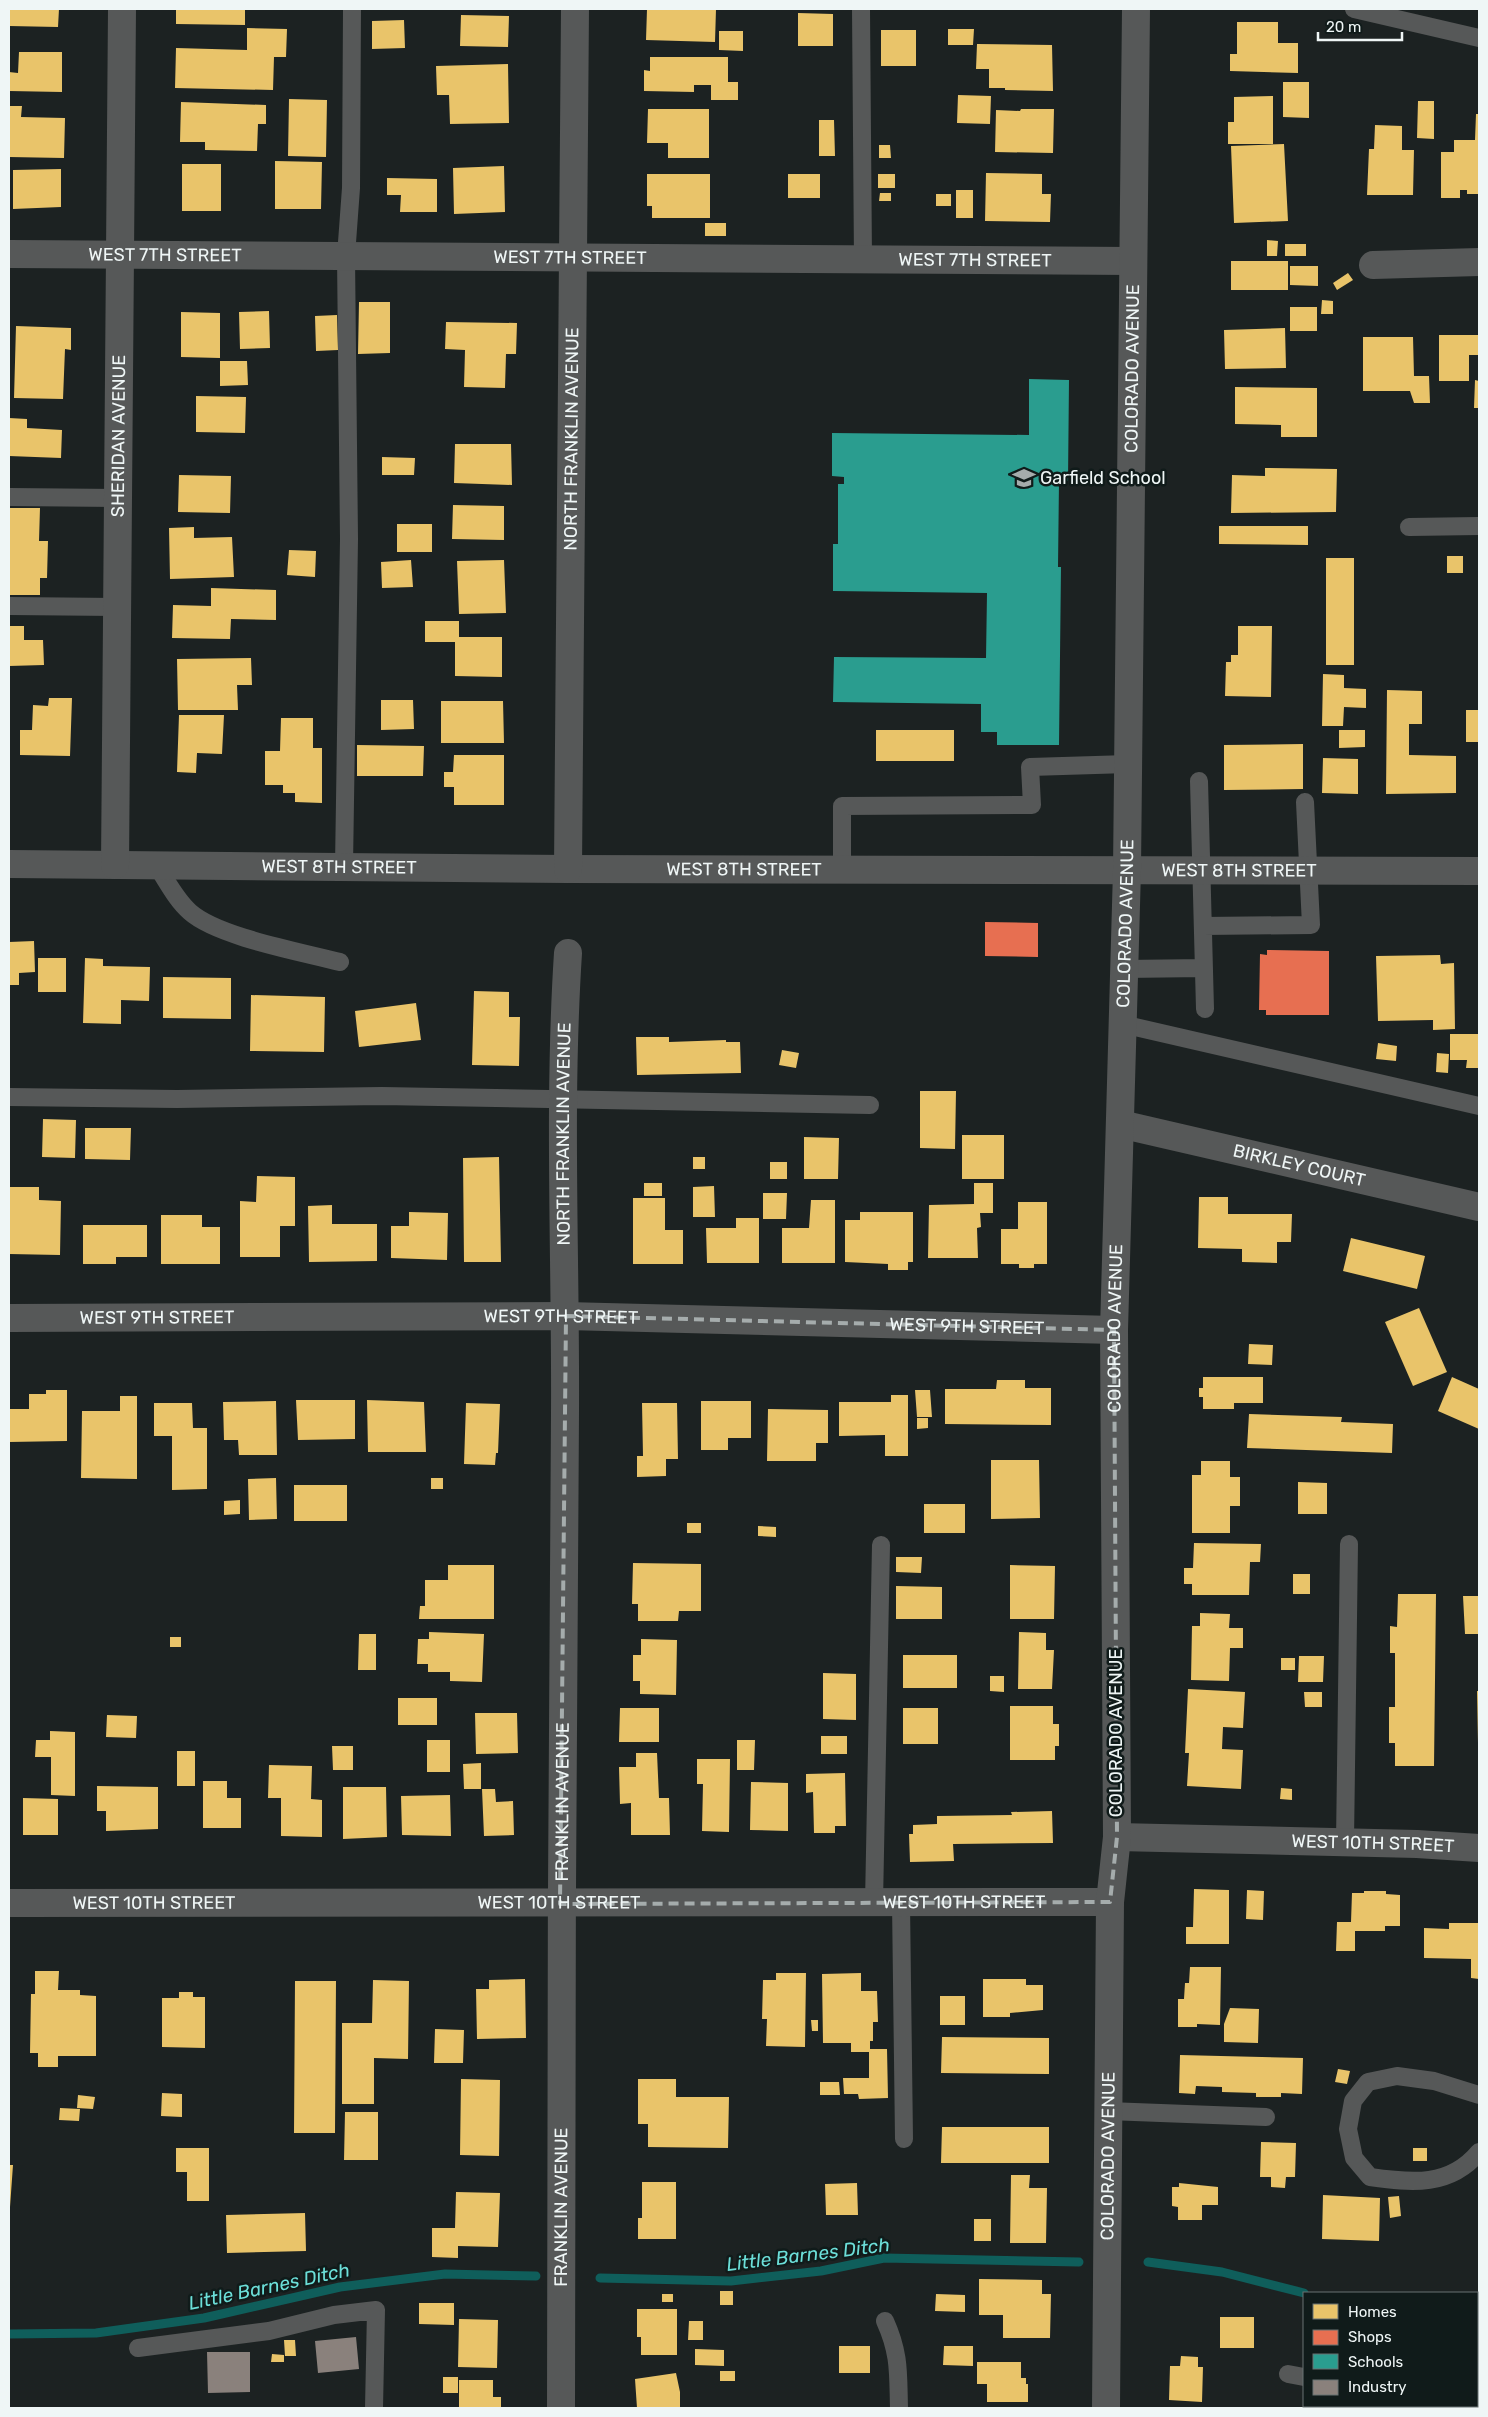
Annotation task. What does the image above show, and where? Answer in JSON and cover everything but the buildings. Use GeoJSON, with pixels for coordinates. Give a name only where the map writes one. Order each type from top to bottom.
{"type":"FeatureCollection","features":[{"type":"Feature","properties":{"kind":"street","name":"SHERIDAN AVENUE"},"geometry":{"type":"LineString","coordinates":[[114,865],[122,9]]}},
{"type":"Feature","properties":{"kind":"street","name":"NORTH FRANKLIN AVENUE"},"geometry":{"type":"LineString","coordinates":[[568,869],[575,9]]}},
{"type":"Feature","properties":{"kind":"street","name":"COLORADO AVENUE"},"geometry":{"type":"LineString","coordinates":[[1106,2408],[1110,1902],[1117,1837],[1114,1330],[1128,764],[1136,9]]}},
{"type":"Feature","properties":{"kind":"street","name":"WEST 7TH STREET"},"geometry":{"type":"LineString","coordinates":[[9,254],[120,253],[1132,261]]}},
{"type":"Feature","properties":{"kind":"street"},"geometry":{"type":"LineString","coordinates":[[1373,265],[1479,262]]}},
{"type":"Feature","properties":{"kind":"street","name":"WEST 8TH STREET"},"geometry":{"type":"LineString","coordinates":[[9,864],[568,869],[1479,871]]}},
{"type":"Feature","properties":{"kind":"street","name":"NORTH FRANKLIN AVENUE"},"geometry":{"type":"LineString","coordinates":[[566,1316],[563,1098],[568,953]]}},
{"type":"Feature","properties":{"kind":"street","name":"BIRKLEY COURT"},"geometry":{"type":"LineString","coordinates":[[1120,1124],[1479,1207]]}},
{"type":"Feature","properties":{"kind":"street","name":"WEST 9TH STREET"},"geometry":{"type":"LineString","coordinates":[[9,1318],[566,1316],[1114,1330]]}},
{"type":"Feature","properties":{"kind":"street","name":"FRANKLIN AVENUE"},"geometry":{"type":"LineString","coordinates":[[561,2408],[560,1904],[566,1316]]}},
{"type":"Feature","properties":{"kind":"street","name":"WEST 10TH STREET"},"geometry":{"type":"LineString","coordinates":[[1117,1837],[1345,1842],[1479,1848]]}},
{"type":"Feature","properties":{"kind":"street","name":"WEST 10TH STREET"},"geometry":{"type":"LineString","coordinates":[[9,1903],[560,1904],[1110,1902]]}},
{"type":"Feature","properties":{"kind":"lane"},"geometry":{"type":"LineString","coordinates":[[344,866],[348,539],[346,256],[351,188],[352,9]]}},
{"type":"Feature","properties":{"kind":"lane"},"geometry":{"type":"LineString","coordinates":[[861,9],[862,260]]}},
{"type":"Feature","properties":{"kind":"lane"},"geometry":{"type":"LineString","coordinates":[[1354,9],[1479,38]]}},
{"type":"Feature","properties":{"kind":"lane"},"geometry":{"type":"LineString","coordinates":[[9,497],[118,498]]}},
{"type":"Feature","properties":{"kind":"lane"},"geometry":{"type":"LineString","coordinates":[[1409,527],[1479,526]]}},
{"type":"Feature","properties":{"kind":"lane"},"geometry":{"type":"LineString","coordinates":[[9,606],[117,607]]}},
{"type":"Feature","properties":{"kind":"lane"},"geometry":{"type":"LineString","coordinates":[[842,869],[842,806],[1032,805],[1030,767],[1128,764]]}},
{"type":"Feature","properties":{"kind":"lane"},"geometry":{"type":"LineString","coordinates":[[1199,781],[1205,1009]]}},
{"type":"Feature","properties":{"kind":"lane"},"geometry":{"type":"LineString","coordinates":[[1203,926],[1311,925],[1305,802]]}},
{"type":"Feature","properties":{"kind":"lane"},"geometry":{"type":"LineString","coordinates":[[156,866],[181,903],[191,914],[208,924],[244,937],[340,962]]}},
{"type":"Feature","properties":{"kind":"lane"},"geometry":{"type":"LineString","coordinates":[[1124,969],[1204,968]]}},
{"type":"Feature","properties":{"kind":"lane"},"geometry":{"type":"LineString","coordinates":[[1122,1024],[1479,1106]]}},
{"type":"Feature","properties":{"kind":"lane"},"geometry":{"type":"LineString","coordinates":[[9,1097],[563,1098],[870,1105]]}},
{"type":"Feature","properties":{"kind":"lane"},"geometry":{"type":"LineString","coordinates":[[1345,1842],[1349,1544]]}},
{"type":"Feature","properties":{"kind":"lane"},"geometry":{"type":"LineString","coordinates":[[874,1903],[881,1545]]}},
{"type":"Feature","properties":{"kind":"lane"},"geometry":{"type":"LineString","coordinates":[[902,1903],[904,2139]]}},
{"type":"Feature","properties":{"kind":"lane"},"geometry":{"type":"LineString","coordinates":[[1479,2095],[1434,2081],[1397,2076],[1368,2082],[1353,2101],[1348,2129],[1354,2158],[1370,2177],[1429,2182],[1467,2166],[1479,2152]]}},
{"type":"Feature","properties":{"kind":"lane"},"geometry":{"type":"LineString","coordinates":[[1108,2111],[1266,2117]]}},
{"type":"Feature","properties":{"kind":"lane"},"geometry":{"type":"LineString","coordinates":[[138,2348],[269,2331],[334,2315],[376,2310],[374,2408]]}},
{"type":"Feature","properties":{"kind":"lane"},"geometry":{"type":"LineString","coordinates":[[885,2321],[894,2341],[898,2357],[899,2408]]}},
{"type":"Feature","properties":{"kind":"highlighted area"},"geometry":{"type":"Polygon","coordinates":[[[566,1316],[1114,1330],[1117,1837],[1110,1902],[560,1904],[566,1316]]]}},
{"type":"Feature","properties":{"kind":"waterway","name":"Little Barnes Ditch"},"geometry":{"type":"LineString","coordinates":[[600,2278],[731,2281],[821,2271],[884,2258],[1079,2262]]}},
{"type":"Feature","properties":{"kind":"waterway","name":"Little Barnes Ditch"},"geometry":{"type":"LineString","coordinates":[[1148,2262],[1222,2272],[1303,2293]]}},
{"type":"Feature","properties":{"kind":"waterway","name":"Little Barnes Ditch"},"geometry":{"type":"LineString","coordinates":[[9,2334],[96,2333],[204,2318],[340,2287],[445,2274],[536,2276]]}},
{"type":"Feature","properties":{"kind":"place","name":"Garfield School"},"geometry":{"type":"Point","coordinates":[1024,478]}}]}
